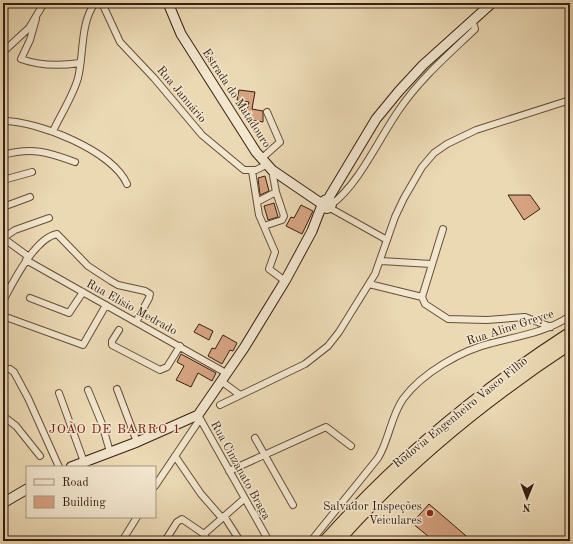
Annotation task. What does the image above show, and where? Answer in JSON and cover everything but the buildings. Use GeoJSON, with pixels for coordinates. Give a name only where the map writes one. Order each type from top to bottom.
{"type":"FeatureCollection","features":[{"type":"Feature","properties":{"kind":"highway","name":"Rodovia Engenheiro Vasco Filho"},"geometry":{"type":"LineString","coordinates":[[325,541],[365,498],[422,445],[479,396],[570,332]]}},
{"type":"Feature","properties":{"kind":"highway","name":"Rodovia Engenheiro Vasco Filho"},"geometry":{"type":"LineString","coordinates":[[338,541],[398,479],[459,426],[535,366],[570,344]]}},
{"type":"Feature","properties":{"kind":"main road","name":"Estrada do Matadouro"},"geometry":{"type":"LineString","coordinates":[[168,3],[181,34],[266,164],[314,200],[328,204]]}},
{"type":"Feature","properties":{"kind":"main road"},"geometry":{"type":"LineString","coordinates":[[74,466],[199,417],[285,281],[376,119],[399,90],[423,65],[492,3]]}},
{"type":"Feature","properties":{"kind":"main road"},"geometry":{"type":"LineString","coordinates":[[3,503],[26,490]]}},
{"type":"Feature","properties":{"kind":"street"},"geometry":{"type":"LineString","coordinates":[[44,3],[36,19],[30,40],[21,59],[33,63],[58,65],[80,63]]}},
{"type":"Feature","properties":{"kind":"street"},"geometry":{"type":"LineString","coordinates":[[53,131],[74,88],[88,17],[95,3]]}},
{"type":"Feature","properties":{"kind":"street","name":"Rua Januário"},"geometry":{"type":"LineString","coordinates":[[102,3],[120,42],[158,82],[194,126],[238,166],[244,170],[252,171]]}},
{"type":"Feature","properties":{"kind":"street"},"geometry":{"type":"LineString","coordinates":[[3,52],[21,36],[36,19]]}},
{"type":"Feature","properties":{"kind":"street"},"geometry":{"type":"LineString","coordinates":[[328,204],[341,197],[356,177],[401,106],[422,80],[475,29],[472,20]]}},
{"type":"Feature","properties":{"kind":"street"},"geometry":{"type":"LineString","coordinates":[[220,405],[305,364],[317,356],[339,332],[369,284],[380,261],[395,217],[422,167],[434,153],[447,144],[476,130],[570,100]]}},
{"type":"Feature","properties":{"kind":"street"},"geometry":{"type":"LineString","coordinates":[[267,112],[280,142],[266,164],[252,171],[259,215],[275,252],[269,269],[285,281]]}},
{"type":"Feature","properties":{"kind":"street"},"geometry":{"type":"LineString","coordinates":[[3,121],[26,124],[53,131],[105,159],[123,175],[127,184]]}},
{"type":"Feature","properties":{"kind":"street"},"geometry":{"type":"LineString","coordinates":[[3,155],[31,150],[54,154],[75,162]]}},
{"type":"Feature","properties":{"kind":"street"},"geometry":{"type":"LineString","coordinates":[[264,226],[282,220],[284,216],[266,164]]}},
{"type":"Feature","properties":{"kind":"street"},"geometry":{"type":"LineString","coordinates":[[3,180],[32,172]]}},
{"type":"Feature","properties":{"kind":"street"},"geometry":{"type":"LineString","coordinates":[[257,202],[276,192]]}},
{"type":"Feature","properties":{"kind":"street"},"geometry":{"type":"LineString","coordinates":[[3,207],[30,197]]}},
{"type":"Feature","properties":{"kind":"street"},"geometry":{"type":"LineString","coordinates":[[328,204],[387,240]]}},
{"type":"Feature","properties":{"kind":"street"},"geometry":{"type":"LineString","coordinates":[[3,238],[15,230],[49,218]]}},
{"type":"Feature","properties":{"kind":"street"},"geometry":{"type":"LineString","coordinates":[[422,298],[431,264],[443,229]]}},
{"type":"Feature","properties":{"kind":"street"},"geometry":{"type":"LineString","coordinates":[[3,301],[28,259],[55,234],[60,235],[88,266],[111,282],[145,291],[150,294],[136,322]]}},
{"type":"Feature","properties":{"kind":"street","name":"Rua Elísio Medrado"},"geometry":{"type":"LineString","coordinates":[[3,238],[28,259],[226,373]]}},
{"type":"Feature","properties":{"kind":"street"},"geometry":{"type":"LineString","coordinates":[[380,261],[431,264]]}},
{"type":"Feature","properties":{"kind":"street"},"geometry":{"type":"LineString","coordinates":[[369,284],[422,298],[426,304],[448,319],[487,320],[525,317],[551,327]]}},
{"type":"Feature","properties":{"kind":"street"},"geometry":{"type":"LineString","coordinates":[[30,298],[63,312],[71,312],[83,292]]}},
{"type":"Feature","properties":{"kind":"street"},"geometry":{"type":"LineString","coordinates":[[3,316],[82,345],[106,305]]}},
{"type":"Feature","properties":{"kind":"street","name":"Rua Aline Greyce"},"geometry":{"type":"LineString","coordinates":[[311,541],[378,458],[383,450],[403,399],[419,383],[444,363],[466,352],[490,343],[551,327],[570,316]]}},
{"type":"Feature","properties":{"kind":"street"},"geometry":{"type":"LineString","coordinates":[[119,330],[112,341],[112,345],[157,369],[163,370],[167,368],[180,346]]}},
{"type":"Feature","properties":{"kind":"street"},"geometry":{"type":"LineString","coordinates":[[3,369],[10,369],[14,372],[28,398],[59,466]]}},
{"type":"Feature","properties":{"kind":"street"},"geometry":{"type":"LineString","coordinates":[[221,382],[240,395]]}},
{"type":"Feature","properties":{"kind":"street"},"geometry":{"type":"LineString","coordinates":[[117,389],[137,442]]}},
{"type":"Feature","properties":{"kind":"street"},"geometry":{"type":"LineString","coordinates":[[88,390],[102,424],[110,452]]}},
{"type":"Feature","properties":{"kind":"street"},"geometry":{"type":"LineString","coordinates":[[59,393],[84,462]]}},
{"type":"Feature","properties":{"kind":"street"},"geometry":{"type":"LineString","coordinates":[[3,416],[16,426],[40,456]]}},
{"type":"Feature","properties":{"kind":"street"},"geometry":{"type":"LineString","coordinates":[[156,484],[199,417]]}},
{"type":"Feature","properties":{"kind":"street","name":"Rua Cinzanato Braga"},"geometry":{"type":"LineString","coordinates":[[199,417],[266,536]]}},
{"type":"Feature","properties":{"kind":"street"},"geometry":{"type":"LineString","coordinates":[[229,471],[326,427],[351,446]]}},
{"type":"Feature","properties":{"kind":"street"},"geometry":{"type":"LineString","coordinates":[[255,438],[293,505]]}},
{"type":"Feature","properties":{"kind":"street"},"geometry":{"type":"LineString","coordinates":[[175,456],[197,488],[223,517],[240,541]]}},
{"type":"Feature","properties":{"kind":"street"},"geometry":{"type":"LineString","coordinates":[[204,534],[244,499]]}},
{"type":"Feature","properties":{"kind":"street"},"geometry":{"type":"LineString","coordinates":[[122,541],[135,518]]}},
{"type":"Feature","properties":{"kind":"street"},"geometry":{"type":"LineString","coordinates":[[165,541],[177,522],[182,519],[185,519],[204,534],[208,541]]}},
{"type":"Feature","properties":{"kind":"place","name":"Salvador Inspeções Veiculares"},"geometry":{"type":"Point","coordinates":[430,513]}},
{"type":"Feature","properties":{"kind":"district","name":"JOÃO DE BARRO 1"},"geometry":{"type":"Point","coordinates":[115,428]}}]}
